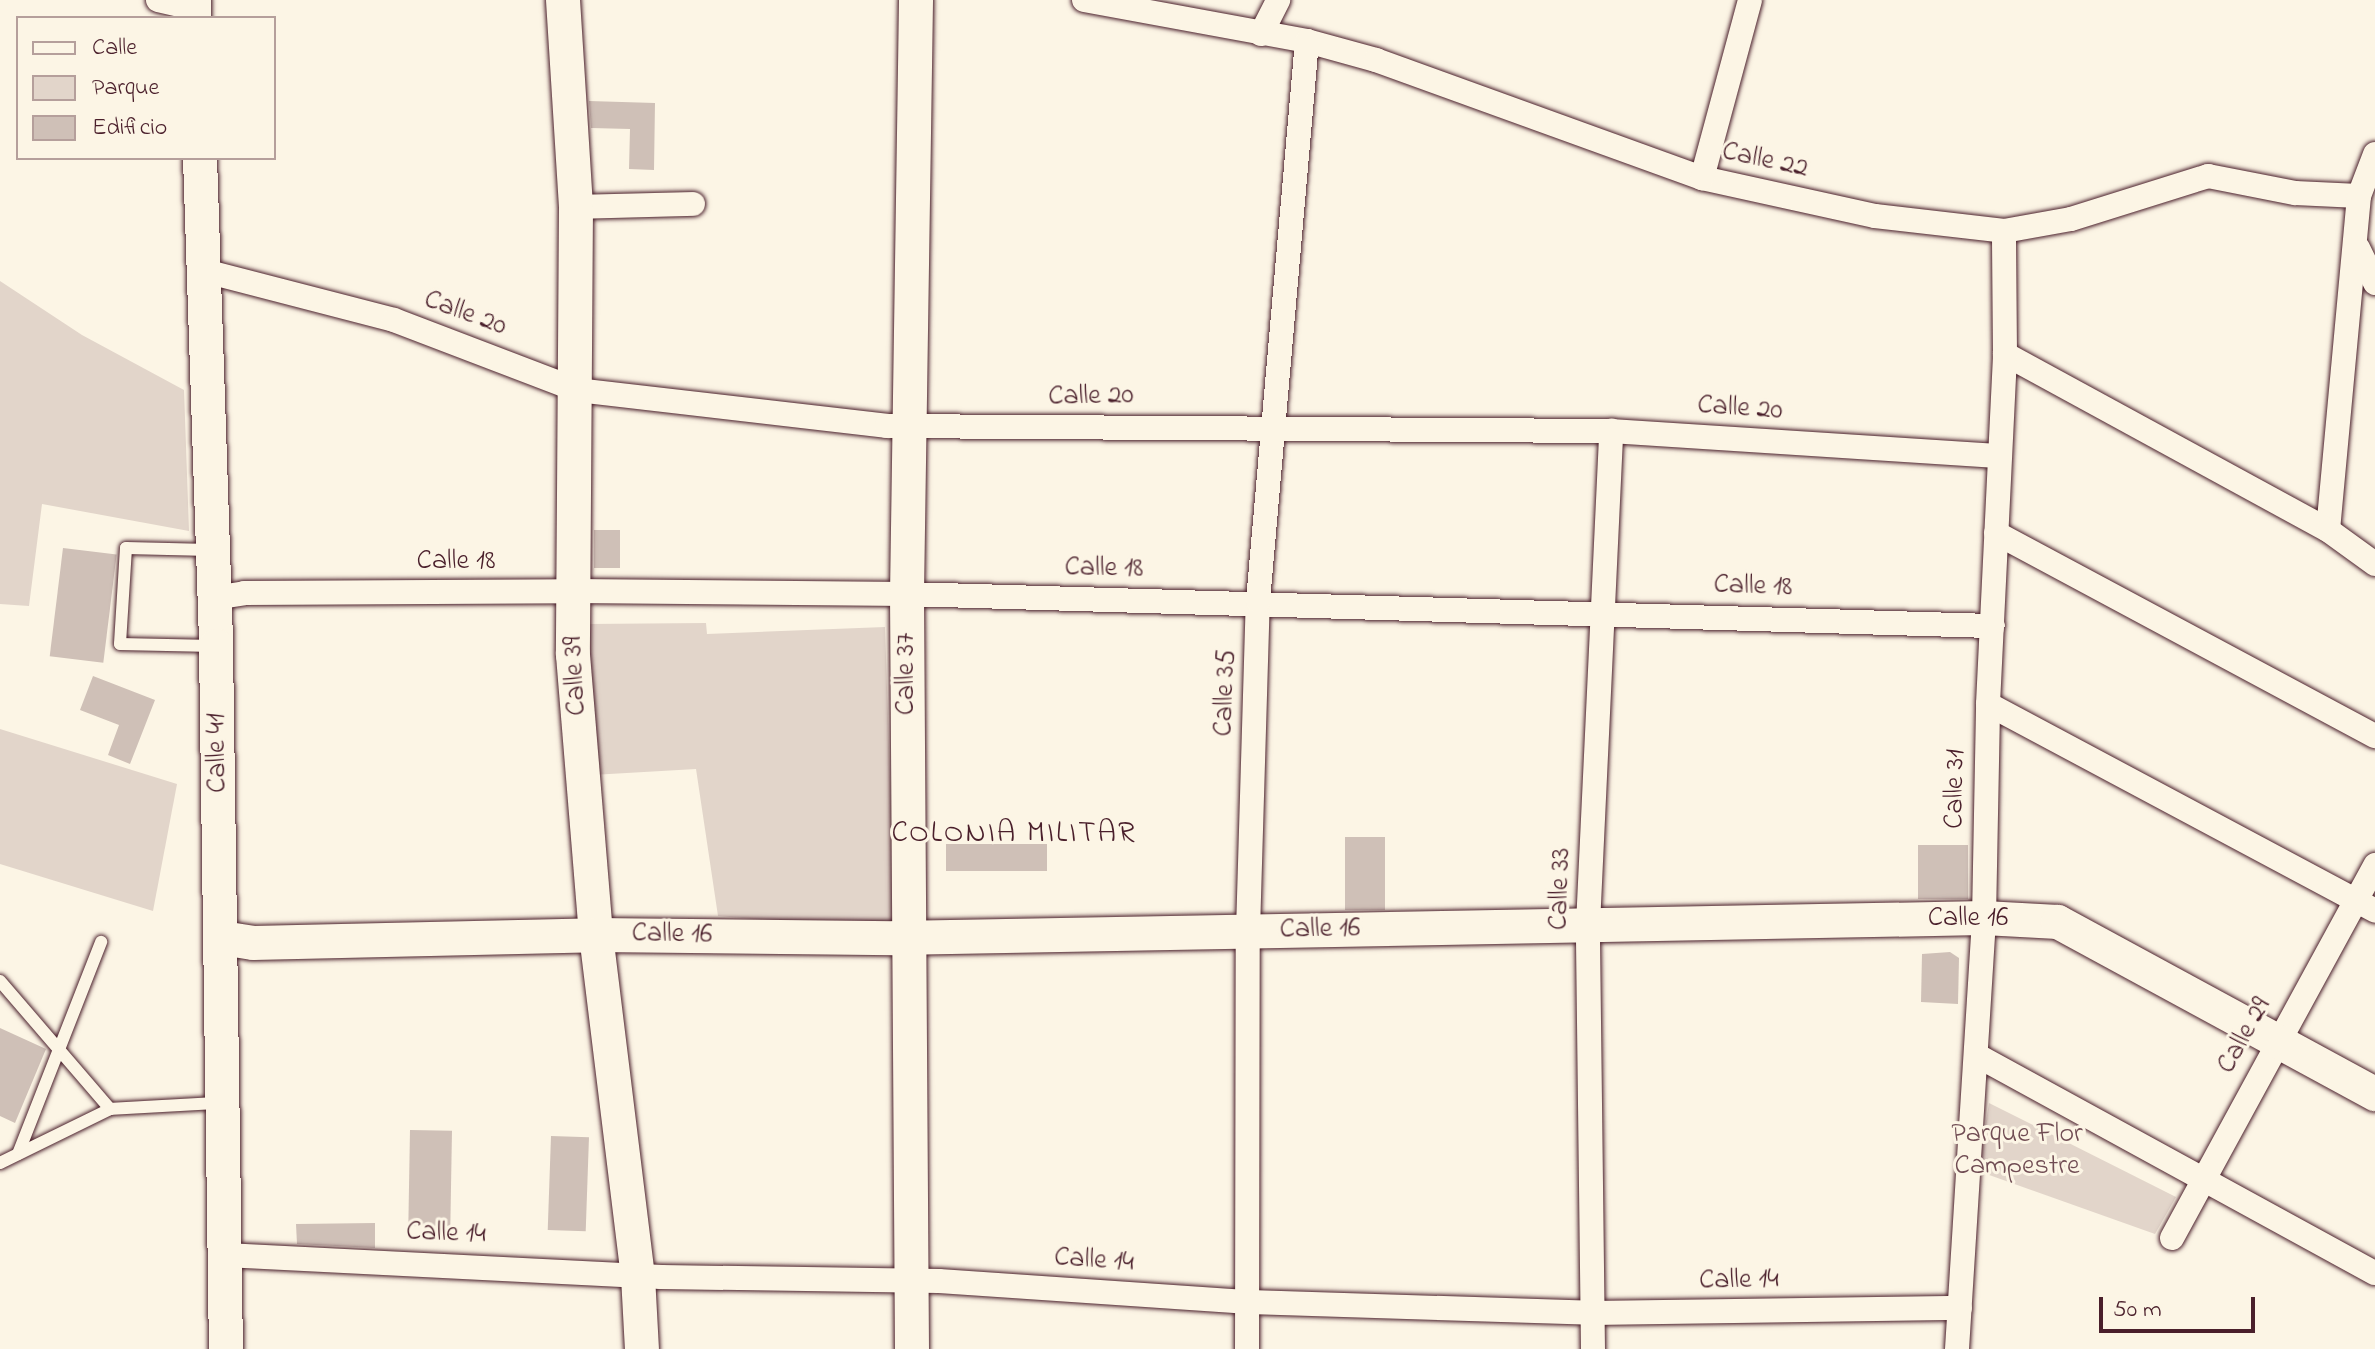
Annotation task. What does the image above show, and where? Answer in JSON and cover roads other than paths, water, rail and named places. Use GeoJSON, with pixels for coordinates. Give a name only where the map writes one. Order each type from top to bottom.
{"type":"FeatureCollection","features":[{"type":"Feature","properties":{"kind":"main road","name":"Calle 39"},"geometry":{"type":"LineString","coordinates":[[563,0],[576,207],[577,390],[573,591],[580,755],[596,935],[638,1276],[642,1349]]}},
{"type":"Feature","properties":{"kind":"main road","name":"Calle 37"},"geometry":{"type":"LineString","coordinates":[[912,1349],[907,594],[913,425],[916,0]]}},
{"type":"Feature","properties":{"kind":"main road","name":"Calle 41"},"geometry":{"type":"LineString","coordinates":[[200,160],[216,646],[226,1349]]}},
{"type":"Feature","properties":{"kind":"main road","name":"Calle 16"},"geometry":{"type":"LineString","coordinates":[[222,938],[253,943],[596,935],[908,936],[1984,918],[2058,922],[2375,1094]]}},
{"type":"Feature","properties":{"kind":"street"},"geometry":{"type":"LineString","coordinates":[[158,0],[194,9]]}},
{"type":"Feature","properties":{"kind":"street","name":"Calle 22"},"geometry":{"type":"LineString","coordinates":[[1084,0],[1307,41],[1376,60],[1702,178],[1875,216],[2004,231],[2071,219],[2208,176],[2295,193],[2359,196]]}},
{"type":"Feature","properties":{"kind":"street"},"geometry":{"type":"LineString","coordinates":[[1261,34],[1278,0]]}},
{"type":"Feature","properties":{"kind":"street"},"geometry":{"type":"LineString","coordinates":[[1702,178],[1750,0]]}},
{"type":"Feature","properties":{"kind":"street","name":"Calle 35"},"geometry":{"type":"LineString","coordinates":[[1247,1349],[1248,931],[1258,601],[1307,41]]}},
{"type":"Feature","properties":{"kind":"street"},"geometry":{"type":"LineString","coordinates":[[2328,530],[2358,248],[2359,196],[2375,154]]}},
{"type":"Feature","properties":{"kind":"street"},"geometry":{"type":"LineString","coordinates":[[576,207],[693,204]]}},
{"type":"Feature","properties":{"kind":"street","name":"Calle 31"},"geometry":{"type":"LineString","coordinates":[[1957,1349],[1978,1056],[1984,918],[1997,456],[2005,354],[2004,231]]}},
{"type":"Feature","properties":{"kind":"street"},"geometry":{"type":"LineString","coordinates":[[2358,248],[2375,283]]}},
{"type":"Feature","properties":{"kind":"street","name":"Calle 20"},"geometry":{"type":"LineString","coordinates":[[205,271],[394,320],[577,390],[913,425],[1272,425],[1611,431],[1997,456]]}},
{"type":"Feature","properties":{"kind":"street"},"geometry":{"type":"LineString","coordinates":[[2005,354],[2328,530],[2375,564]]}},
{"type":"Feature","properties":{"kind":"street","name":"Calle 33"},"geometry":{"type":"LineString","coordinates":[[1593,1349],[1588,925],[1611,431]]}},
{"type":"Feature","properties":{"kind":"street"},"geometry":{"type":"LineString","coordinates":[[1996,533],[2375,736]]}},
{"type":"Feature","properties":{"kind":"street","name":"Calle 18"},"geometry":{"type":"LineString","coordinates":[[214,598],[244,593],[573,591],[907,594],[1258,601],[1993,626]]}},
{"type":"Feature","properties":{"kind":"street"},"geometry":{"type":"LineString","coordinates":[[1988,704],[2366,905]]}},
{"type":"Feature","properties":{"kind":"street","name":"Calle 29"},"geometry":{"type":"LineString","coordinates":[[2172,1238],[2277,1039],[2366,905],[2375,865]]}},
{"type":"Feature","properties":{"kind":"street"},"geometry":{"type":"LineString","coordinates":[[1978,1056],[2203,1176],[2375,1273]]}},
{"type":"Feature","properties":{"kind":"street","name":"Calle 14"},"geometry":{"type":"LineString","coordinates":[[225,1255],[638,1276],[913,1280],[1249,1302],[1592,1313],[1960,1308]]}},
{"type":"Feature","properties":{"kind":"lane"},"geometry":{"type":"LineString","coordinates":[[213,550],[126,548],[120,644],[216,646]]}},
{"type":"Feature","properties":{"kind":"lane"},"geometry":{"type":"LineString","coordinates":[[18,1154],[101,942]]}},
{"type":"Feature","properties":{"kind":"lane"},"geometry":{"type":"LineString","coordinates":[[0,981],[59,1054],[110,1109]]}},
{"type":"Feature","properties":{"kind":"lane"},"geometry":{"type":"LineString","coordinates":[[0,1163],[110,1109],[222,1103]]}},
{"type":"Feature","properties":{"kind":"district","name":"COLONIA MILITAR"},"geometry":{"type":"Point","coordinates":[1014,834]}},
{"type":"Feature","properties":{"kind":"park label","name":"Parque Flor Campestre"},"geometry":{"type":"Point","coordinates":[2017,1151]}}]}
